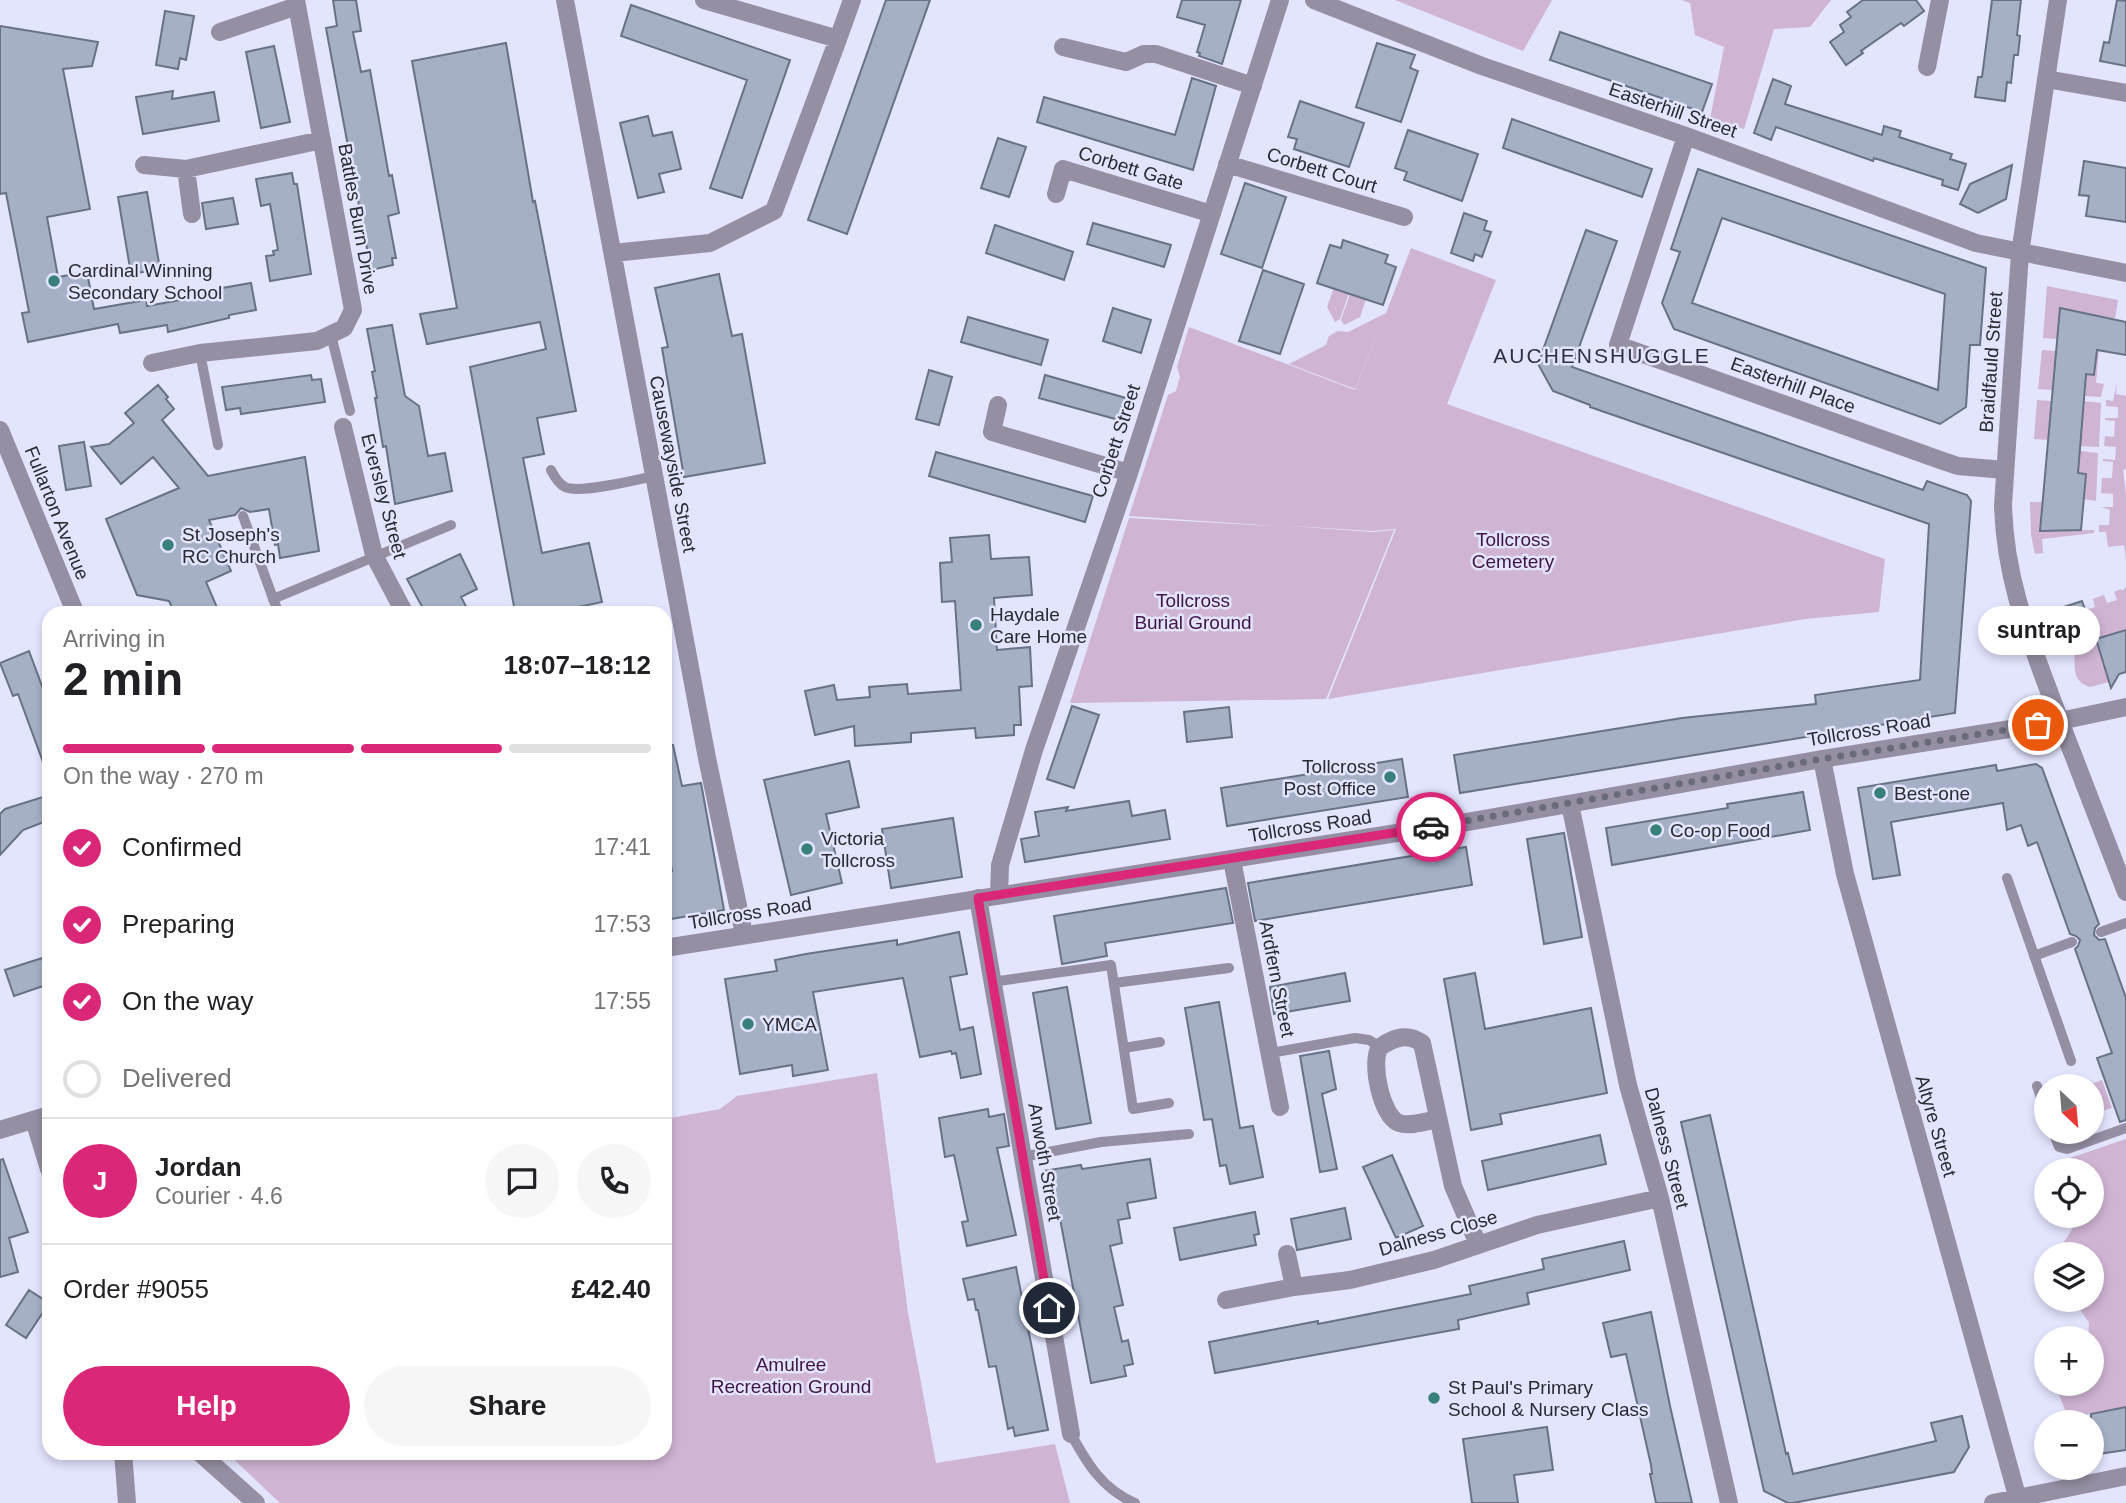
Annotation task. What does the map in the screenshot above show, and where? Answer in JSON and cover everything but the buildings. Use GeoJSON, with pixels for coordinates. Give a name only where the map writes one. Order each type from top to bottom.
{"type":"FeatureCollection","features":[{"type":"Feature","properties":{"kind":"street","name":"Causewayside Street"},"geometry":{"type":"LineString","coordinates":[[565,0],[705,745],[744,934]]}},
{"type":"Feature","properties":{"kind":"street"},"geometry":{"type":"LineString","coordinates":[[704,0],[838,39]]}},
{"type":"Feature","properties":{"kind":"street"},"geometry":{"type":"LineString","coordinates":[[613,253],[710,243],[774,211],[852,0]]}},
{"type":"Feature","properties":{"kind":"street","name":"Corbett Street"},"geometry":{"type":"LineString","coordinates":[[999,895],[1000,865],[1034,750],[1129,472],[1280,0]]}},
{"type":"Feature","properties":{"kind":"street","name":"Easterhill Street"},"geometry":{"type":"LineString","coordinates":[[1314,0],[1482,66],[1686,136],[1976,243],[2126,273]]}},
{"type":"Feature","properties":{"kind":"street"},"geometry":{"type":"LineString","coordinates":[[1927,67],[1940,0]]}},
{"type":"Feature","properties":{"kind":"street","name":"Braidfauld Street"},"geometry":{"type":"LineString","coordinates":[[2058,0],[2020,253],[2005,470],[2005,546],[2012,588],[2126,891]]}},
{"type":"Feature","properties":{"kind":"street","name":"Battles Burn Drive"},"geometry":{"type":"LineString","coordinates":[[220,32],[297,3],[353,310],[344,328],[331,335]]}},
{"type":"Feature","properties":{"kind":"street"},"geometry":{"type":"LineString","coordinates":[[1063,47],[1126,62],[1144,54],[1156,54],[1253,86]]}},
{"type":"Feature","properties":{"kind":"street"},"geometry":{"type":"LineString","coordinates":[[2046,79],[2126,93]]}},
{"type":"Feature","properties":{"kind":"street","name":"Easterhill Place"},"geometry":{"type":"LineString","coordinates":[[1686,136],[1618,345],[1943,461],[1968,467],[2005,470]]}},
{"type":"Feature","properties":{"kind":"street"},"geometry":{"type":"LineString","coordinates":[[144,165],[186,169],[322,140]]}},
{"type":"Feature","properties":{"kind":"street","name":"Corbett Court"},"geometry":{"type":"LineString","coordinates":[[1227,164],[1404,217]]}},
{"type":"Feature","properties":{"kind":"street"},"geometry":{"type":"LineString","coordinates":[[186,169],[192,214]]}},
{"type":"Feature","properties":{"kind":"street","name":"Corbett Gate"},"geometry":{"type":"LineString","coordinates":[[1056,194],[1063,169],[1212,214]]}},
{"type":"Feature","properties":{"kind":"street"},"geometry":{"type":"LineString","coordinates":[[152,363],[200,353],[317,341],[331,335]]}},
{"type":"Feature","properties":{"kind":"street"},"geometry":{"type":"LineString","coordinates":[[998,405],[992,432],[1129,472]]}},
{"type":"Feature","properties":{"kind":"street","name":"Eversley Street"},"geometry":{"type":"LineString","coordinates":[[347,419],[374,555],[401,606]]}},
{"type":"Feature","properties":{"kind":"street","name":"Fullarton Avenue"},"geometry":{"type":"LineString","coordinates":[[0,430],[73,606]]}},
{"type":"Feature","properties":{"kind":"street","name":"Tollcross Road"},"geometry":{"type":"LineString","coordinates":[[672,947],[1232,860],[2060,721],[2126,707]]}},
{"type":"Feature","properties":{"kind":"street","name":"Altyre Street"},"geometry":{"type":"LineString","coordinates":[[1822,759],[1845,874],[2019,1501]]}},
{"type":"Feature","properties":{"kind":"street","name":"Dalness Street"},"geometry":{"type":"LineString","coordinates":[[1570,804],[1628,1085],[1660,1198],[1729,1503]]}},
{"type":"Feature","properties":{"kind":"street","name":"Ardfern Street"},"geometry":{"type":"LineString","coordinates":[[1232,860],[1280,1107]]}},
{"type":"Feature","properties":{"kind":"street","name":"Anwoth Street"},"geometry":{"type":"LineString","coordinates":[[978,898],[1071,1434]]}},
{"type":"Feature","properties":{"kind":"street"},"geometry":{"type":"LineString","coordinates":[[1438,1119],[1402,1123],[1390,1115],[1381,1099],[1376,1057],[1380,1047],[1402,1036],[1422,1043],[1453,1186],[1478,1244]]}},
{"type":"Feature","properties":{"kind":"street"},"geometry":{"type":"LineString","coordinates":[[0,1130],[41,1117]]}},
{"type":"Feature","properties":{"kind":"street","name":"Dalness Close"},"geometry":{"type":"LineString","coordinates":[[1226,1300],[1350,1280],[1434,1260],[1537,1225],[1660,1198]]}},
{"type":"Feature","properties":{"kind":"street"},"geometry":{"type":"LineString","coordinates":[[1287,1254],[1294,1287]]}},
{"type":"Feature","properties":{"kind":"street"},"geometry":{"type":"LineString","coordinates":[[123,1460],[127,1503]]}},
{"type":"Feature","properties":{"kind":"street"},"geometry":{"type":"LineString","coordinates":[[208,1460],[256,1503]]}},
{"type":"Feature","properties":{"kind":"street"},"geometry":{"type":"LineString","coordinates":[[1993,1503],[2019,1501],[2126,1476]]}},
{"type":"Feature","properties":{"kind":"lane"},"geometry":{"type":"LineString","coordinates":[[331,335],[347,419]]}},
{"type":"Feature","properties":{"kind":"lane"},"geometry":{"type":"LineString","coordinates":[[200,353],[218,445]]}},
{"type":"Feature","properties":{"kind":"lane"},"geometry":{"type":"LineString","coordinates":[[551,470],[565,487],[578,489],[654,476]]}},
{"type":"Feature","properties":{"kind":"lane"},"geometry":{"type":"LineString","coordinates":[[243,516],[276,606]]}},
{"type":"Feature","properties":{"kind":"lane"},"geometry":{"type":"LineString","coordinates":[[273,599],[452,525]]}},
{"type":"Feature","properties":{"kind":"lane"},"geometry":{"type":"LineString","coordinates":[[2007,878],[2071,1061]]}},
{"type":"Feature","properties":{"kind":"lane"},"geometry":{"type":"LineString","coordinates":[[2101,932],[2126,923]]}},
{"type":"Feature","properties":{"kind":"lane"},"geometry":{"type":"LineString","coordinates":[[2034,956],[2073,942]]}},
{"type":"Feature","properties":{"kind":"lane"},"geometry":{"type":"LineString","coordinates":[[992,982],[1111,965],[1133,1110],[1169,1103]]}},
{"type":"Feature","properties":{"kind":"lane"},"geometry":{"type":"LineString","coordinates":[[1114,984],[1228,968]]}},
{"type":"Feature","properties":{"kind":"lane"},"geometry":{"type":"LineString","coordinates":[[1270,1053],[1354,1038],[1369,1040],[1380,1047]]}},
{"type":"Feature","properties":{"kind":"lane"},"geometry":{"type":"LineString","coordinates":[[1124,1048],[1160,1042]]}},
{"type":"Feature","properties":{"kind":"lane"},"geometry":{"type":"LineString","coordinates":[[2104,1136],[2126,1128]]}},
{"type":"Feature","properties":{"kind":"lane"},"geometry":{"type":"LineString","coordinates":[[1022,1157],[1101,1142],[1189,1134]]}},
{"type":"Feature","properties":{"kind":"lane"},"geometry":{"type":"LineString","coordinates":[[2058,1144],[2067,1149],[2081,1144]]}},
{"type":"Feature","properties":{"kind":"lane"},"geometry":{"type":"LineString","coordinates":[[1071,1434],[1091,1471],[1123,1498],[1135,1503]]}},
{"type":"Feature","properties":{"kind":"green space"},"geometry":{"type":"Polygon","coordinates":[[[1395,0],[1552,0],[1523,51],[1395,0]]]}},
{"type":"Feature","properties":{"kind":"green space"},"geometry":{"type":"Polygon","coordinates":[[[1682,0],[1831,0],[1810,27],[1774,29],[1744,129],[1710,119],[1724,47],[1695,35],[1690,3],[1682,0]]]}},
{"type":"Feature","properties":{"kind":"green space","name":"Tollcross Cemetery"},"geometry":{"type":"Polygon","coordinates":[[[1411,248],[1496,280],[1447,404],[1885,559],[1879,612],[1805,619],[1328,699],[1396,529],[1372,531],[1277,525],[1372,532],[1394,530],[1326,699],[1070,703],[1129,518],[1274,526],[1129,516],[1168,395],[1176,391],[1180,377],[1177,367],[1189,327],[1355,390],[1382,322],[1355,389],[1289,364],[1326,345],[1329,336],[1338,331],[1348,332],[1386,313],[1411,248]]]}},
{"type":"Feature","properties":{"kind":"green space"},"geometry":{"type":"Polygon","coordinates":[[[2047,286],[2118,300],[2115,319],[2060,308],[2057,339],[2043,338],[2047,286]]]}},
{"type":"Feature","properties":{"kind":"green space"},"geometry":{"type":"Polygon","coordinates":[[[1334,288],[1349,293],[1340,319],[1335,322],[1327,307],[1334,288]]]}},
{"type":"Feature","properties":{"kind":"green space"},"geometry":{"type":"Polygon","coordinates":[[[1350,294],[1366,299],[1360,317],[1344,325],[1341,320],[1350,294]]]}},
{"type":"Feature","properties":{"kind":"green space"},"geometry":{"type":"Polygon","coordinates":[[[2097,348],[2096,383],[2104,384],[2101,397],[2085,396],[2086,374],[2094,374],[2097,348]]]}},
{"type":"Feature","properties":{"kind":"green space"},"geometry":{"type":"Polygon","coordinates":[[[2042,350],[2056,351],[2052,390],[2038,389],[2042,350]]]}},
{"type":"Feature","properties":{"kind":"green space"},"geometry":{"type":"Polygon","coordinates":[[[2117,383],[2116,394],[2126,396],[2126,469],[2123,470],[2126,496],[2126,560],[2124,545],[2108,547],[2106,532],[2099,532],[2099,525],[2109,525],[2110,510],[2101,507],[2113,507],[2113,494],[2101,493],[2102,478],[2112,478],[2113,462],[2103,459],[2115,460],[2116,447],[2104,446],[2105,436],[2114,437],[2115,421],[2105,418],[2118,418],[2118,407],[2106,406],[2106,400],[2113,401],[2117,383]]]}},
{"type":"Feature","properties":{"kind":"green space"},"geometry":{"type":"Polygon","coordinates":[[[2037,400],[2051,401],[2048,440],[2034,439],[2037,400]]]}},
{"type":"Feature","properties":{"kind":"green space"},"geometry":{"type":"Polygon","coordinates":[[[2084,401],[2101,403],[2099,447],[2080,446],[2084,401]]]}},
{"type":"Feature","properties":{"kind":"green space"},"geometry":{"type":"Polygon","coordinates":[[[2080,451],[2098,453],[2096,501],[2083,499],[2086,474],[2078,473],[2080,451]]]}},
{"type":"Feature","properties":{"kind":"green space"},"geometry":{"type":"Polygon","coordinates":[[[2030,502],[2042,502],[2040,531],[2094,530],[2094,533],[2042,539],[2043,553],[2035,554],[2031,535],[2030,502]]]}},
{"type":"Feature","properties":{"kind":"green space"},"geometry":{"type":"Polygon","coordinates":[[[2126,587],[2126,630],[2098,638],[2086,610],[2095,607],[2093,599],[2104,595],[2107,603],[2117,600],[2114,592],[2121,589],[2122,591],[2126,587]]]}},
{"type":"Feature","properties":{"kind":"green space"},"geometry":{"type":"Polygon","coordinates":[[[2092,629],[2109,682],[2090,687],[2077,678],[2074,652],[2060,640],[2092,629]]]}},
{"type":"Feature","properties":{"kind":"green space","name":"Amulree Recreation Ground"},"geometry":{"type":"Polygon","coordinates":[[[877,1073],[908,1313],[936,1463],[1055,1444],[1070,1503],[280,1503],[234,1460],[672,1460],[672,1118],[720,1109],[737,1096],[877,1073]]]}},
{"type":"Feature","properties":{"kind":"green space"},"geometry":{"type":"Polygon","coordinates":[[[2104,1086],[2112,1108],[2104,1111],[2104,1086]]]}},
{"type":"Feature","properties":{"kind":"green space"},"geometry":{"type":"Polygon","coordinates":[[[2126,1139],[2126,1407],[2104,1411],[2065,1410],[2060,1396],[2104,1396],[2104,1326],[2089,1326],[2082,1312],[2104,1312],[2104,1242],[2064,1242],[2073,1228],[2104,1228],[2104,1158],[2070,1158],[2126,1139]]]}},
{"type":"Feature","properties":{"kind":"way so far"},"geometry":{"type":"LineString","coordinates":[[1431,827],[1822,759],[2038,725]]}},
{"type":"Feature","properties":{"kind":"place","name":"Cardinal Winning Secondary School"},"geometry":{"type":"Point","coordinates":[54,281]}},
{"type":"Feature","properties":{"kind":"place","name":"St Joseph's RC Church"},"geometry":{"type":"Point","coordinates":[168,545]}},
{"type":"Feature","properties":{"kind":"place","name":"Haydale Care Home"},"geometry":{"type":"Point","coordinates":[976,625]}},
{"type":"Feature","properties":{"kind":"place","name":"suntrap"},"geometry":{"type":"Point","coordinates":[2038,725]}},
{"type":"Feature","properties":{"kind":"place","name":"Tollcross Post Office"},"geometry":{"type":"Point","coordinates":[1390,777]}},
{"type":"Feature","properties":{"kind":"place","name":"Best-one"},"geometry":{"type":"Point","coordinates":[1880,793]}},
{"type":"Feature","properties":{"kind":"place","name":"Co-op Food"},"geometry":{"type":"Point","coordinates":[1656,830]}},
{"type":"Feature","properties":{"kind":"place","name":"Victoria Tollcross"},"geometry":{"type":"Point","coordinates":[807,849]}},
{"type":"Feature","properties":{"kind":"place","name":"YMCA"},"geometry":{"type":"Point","coordinates":[748,1024]}},
{"type":"Feature","properties":{"kind":"place","name":"St Paul's Primary School & Nursery Class"},"geometry":{"type":"Point","coordinates":[1434,1398]}},
{"type":"Feature","properties":{"kind":"district","name":"AUCHENSHUGGLE"},"geometry":{"type":"Point","coordinates":[1602,355]}},
{"type":"Feature","properties":{"kind":"route"},"geometry":{"type":"LineString","coordinates":[[1049,1308],[978,898],[1431,827]]}},
{"type":"Feature","properties":{"kind":"park label","name":"Tollcross Burial Ground"},"geometry":{"type":"Point","coordinates":[1193,611]}}]}
